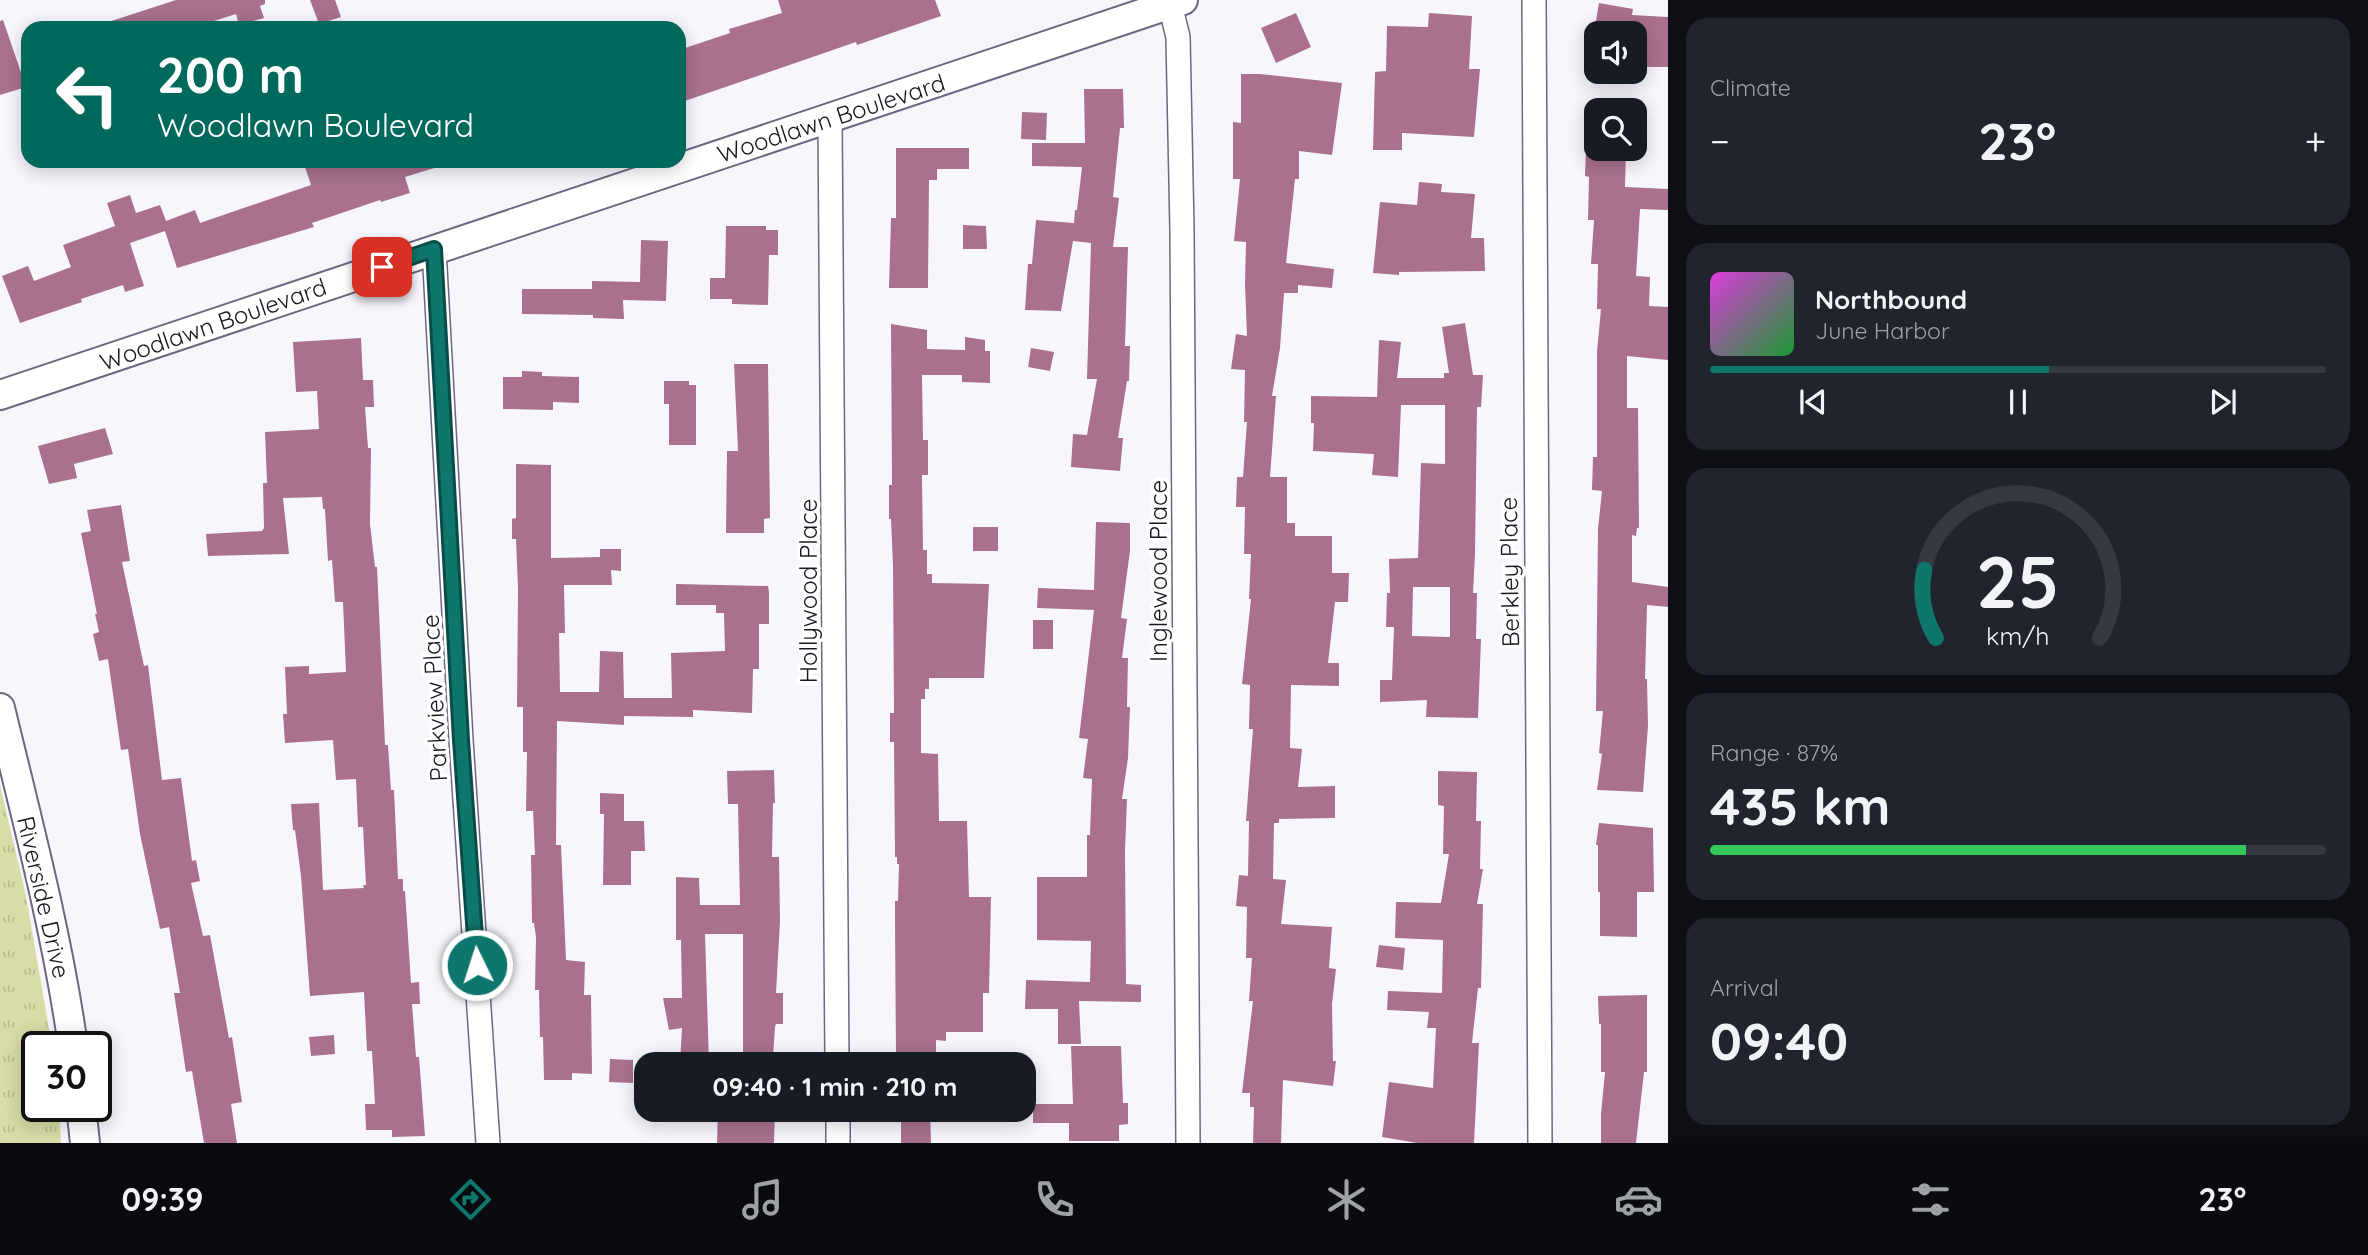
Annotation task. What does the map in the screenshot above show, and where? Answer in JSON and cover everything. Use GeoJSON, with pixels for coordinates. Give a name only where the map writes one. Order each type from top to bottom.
{"type":"FeatureCollection","features":[{"type":"Feature","properties":{"kind":"street","name":"Berkley Place"},"geometry":{"type":"LineString","coordinates":[[1534,0],[1534,489],[1540,1143]]}},
{"type":"Feature","properties":{"kind":"street","name":"Woodlawn Boulevard"},"geometry":{"type":"LineString","coordinates":[[686,166],[1174,1]]}},
{"type":"Feature","properties":{"kind":"street","name":"Inglewood Place"},"geometry":{"type":"LineString","coordinates":[[1174,1],[1178,37],[1182,230],[1188,1143]]}},
{"type":"Feature","properties":{"kind":"street","name":"Hollywood Place"},"geometry":{"type":"LineString","coordinates":[[830,118],[837,1052]]}},
{"type":"Feature","properties":{"kind":"street","name":"Woodlawn Boulevard"},"geometry":{"type":"LineString","coordinates":[[0,395],[679,168]]}},
{"type":"Feature","properties":{"kind":"street","name":"Parkview Place"},"geometry":{"type":"LineString","coordinates":[[434,249],[461,740],[488,1143]]}},
{"type":"Feature","properties":{"kind":"street","name":"Riverside Drive"},"geometry":{"type":"LineString","coordinates":[[0,708],[39,871],[71,1031]]}},
{"type":"Feature","properties":{"kind":"street"},"geometry":{"type":"LineString","coordinates":[[83,1122],[85,1143]]}},
{"type":"Feature","properties":{"kind":"street"},"geometry":{"type":"LineString","coordinates":[[838,1122],[838,1143]]}},
{"type":"Feature","properties":{"kind":"green space"},"geometry":{"type":"Polygon","coordinates":[[[0,785],[26,896],[49,1031],[21,1031],[21,1122],[60,1122],[61,1143],[0,1143],[0,785]]]}},
{"type":"Feature","properties":{"kind":"building"},"geometry":{"type":"Polygon","coordinates":[[[176,0],[265,0],[265,4],[260,6],[264,18],[253,21],[238,21],[236,14],[214,21],[111,21],[176,0]]]}},
{"type":"Feature","properties":{"kind":"building"},"geometry":{"type":"Polygon","coordinates":[[[310,0],[335,0],[341,17],[318,21],[310,0]]]}},
{"type":"Feature","properties":{"kind":"building"},"geometry":{"type":"Polygon","coordinates":[[[778,0],[935,0],[941,16],[686,101],[686,48],[730,33],[729,29],[782,13],[778,0]]]}},
{"type":"Feature","properties":{"kind":"building"},"geometry":{"type":"Polygon","coordinates":[[[1599,3],[1633,9],[1632,15],[1668,17],[1668,67],[1647,67],[1647,21],[1596,21],[1599,3]]]}},
{"type":"Feature","properties":{"kind":"building"},"geometry":{"type":"Polygon","coordinates":[[[1296,13],[1311,47],[1276,63],[1261,28],[1296,13]]]}},
{"type":"Feature","properties":{"kind":"building"},"geometry":{"type":"Polygon","coordinates":[[[1429,13],[1472,16],[1469,69],[1480,69],[1474,137],[1402,133],[1402,150],[1373,150],[1375,72],[1386,71],[1387,26],[1428,27],[1429,13]]]}},
{"type":"Feature","properties":{"kind":"building"},"geometry":{"type":"Polygon","coordinates":[[[3,20],[21,72],[21,89],[0,95],[0,21],[3,20]]]}},
{"type":"Feature","properties":{"kind":"building"},"geometry":{"type":"Polygon","coordinates":[[[1241,74],[1342,83],[1332,155],[1299,151],[1299,179],[1295,179],[1286,263],[1334,269],[1332,288],[1298,285],[1298,293],[1284,293],[1280,348],[1272,396],[1276,396],[1270,477],[1287,477],[1287,523],[1295,523],[1295,536],[1332,536],[1332,573],[1349,573],[1348,602],[1335,602],[1328,663],[1339,663],[1339,686],[1291,685],[1290,748],[1302,749],[1298,787],[1335,786],[1335,818],[1279,819],[1279,823],[1274,823],[1273,879],[1286,880],[1281,924],[1332,927],[1329,968],[1336,969],[1332,1004],[1333,1061],[1336,1061],[1333,1086],[1283,1080],[1281,1143],[1253,1143],[1254,1107],[1250,1107],[1250,1093],[1242,1093],[1253,1001],[1249,1001],[1252,958],[1246,958],[1247,907],[1236,906],[1239,875],[1248,876],[1249,821],[1246,821],[1253,729],[1249,729],[1250,685],[1242,684],[1251,599],[1251,554],[1244,554],[1245,507],[1236,507],[1237,477],[1243,477],[1247,422],[1244,422],[1245,370],[1231,369],[1236,334],[1247,336],[1246,242],[1234,241],[1240,179],[1233,179],[1233,122],[1241,123],[1241,74]]]}},
{"type":"Feature","properties":{"kind":"building"},"geometry":{"type":"Polygon","coordinates":[[[1084,89],[1123,89],[1124,128],[1120,128],[1113,197],[1119,198],[1113,247],[1128,247],[1125,346],[1130,346],[1129,381],[1118,438],[1123,438],[1120,471],[1071,467],[1073,434],[1087,435],[1097,379],[1087,379],[1091,243],[1073,241],[1061,311],[1025,310],[1028,264],[1032,264],[1036,220],[1074,223],[1082,167],[1032,166],[1032,143],[1085,143],[1084,89]]]}},
{"type":"Feature","properties":{"kind":"building"},"geometry":{"type":"Polygon","coordinates":[[[1022,112],[1047,113],[1046,140],[1021,139],[1022,112]]]}},
{"type":"Feature","properties":{"kind":"building"},"geometry":{"type":"Polygon","coordinates":[[[896,148],[969,148],[969,169],[937,169],[937,180],[929,180],[928,288],[889,288],[891,218],[896,218],[896,148]]]}},
{"type":"Feature","properties":{"kind":"building"},"geometry":{"type":"Polygon","coordinates":[[[1586,161],[1626,161],[1625,187],[1668,189],[1668,210],[1640,209],[1636,276],[1650,277],[1649,306],[1668,307],[1668,360],[1627,356],[1627,408],[1638,408],[1639,528],[1636,536],[1632,535],[1632,582],[1668,587],[1668,607],[1647,605],[1645,679],[1648,726],[1643,792],[1597,790],[1602,754],[1599,753],[1603,711],[1596,711],[1598,529],[1602,491],[1592,490],[1593,457],[1597,457],[1597,352],[1601,309],[1597,309],[1598,264],[1591,264],[1594,220],[1588,220],[1589,177],[1585,176],[1586,161]]]}},
{"type":"Feature","properties":{"kind":"building"},"geometry":{"type":"Polygon","coordinates":[[[305,168],[434,168],[405,177],[410,193],[312,223],[314,227],[177,268],[165,231],[130,243],[144,286],[125,292],[123,285],[20,323],[2,276],[28,266],[34,281],[71,267],[63,245],[115,226],[107,203],[130,195],[136,213],[160,205],[166,221],[195,210],[200,223],[311,185],[305,168]]]}},
{"type":"Feature","properties":{"kind":"building"},"geometry":{"type":"Polygon","coordinates":[[[1419,182],[1442,184],[1441,192],[1475,194],[1471,238],[1484,238],[1485,271],[1399,272],[1399,275],[1373,273],[1380,202],[1417,205],[1419,182]]]}},
{"type":"Feature","properties":{"kind":"building"},"geometry":{"type":"Polygon","coordinates":[[[963,225],[986,226],[987,249],[963,249],[963,225]]]}},
{"type":"Feature","properties":{"kind":"building"},"geometry":{"type":"Polygon","coordinates":[[[726,226],[766,226],[766,230],[778,230],[778,255],[769,255],[768,305],[732,304],[732,299],[710,299],[710,278],[725,278],[726,226]]]}},
{"type":"Feature","properties":{"kind":"building"},"geometry":{"type":"Polygon","coordinates":[[[641,240],[668,241],[666,301],[623,300],[624,319],[593,318],[593,315],[522,314],[522,289],[592,289],[592,281],[640,282],[641,240]]]}},
{"type":"Feature","properties":{"kind":"building"},"geometry":{"type":"Polygon","coordinates":[[[1465,323],[1473,375],[1483,375],[1481,407],[1477,407],[1473,593],[1477,593],[1476,639],[1481,639],[1478,718],[1426,717],[1427,700],[1380,702],[1380,680],[1392,680],[1394,627],[1386,627],[1387,593],[1390,593],[1389,559],[1418,558],[1421,463],[1445,464],[1445,405],[1401,405],[1398,477],[1372,475],[1374,454],[1313,451],[1311,396],[1377,397],[1379,340],[1401,342],[1397,378],[1444,378],[1444,373],[1449,373],[1442,327],[1465,323]],[[1413,587],[1412,636],[1450,637],[1450,587],[1413,587]]]}},
{"type":"Feature","properties":{"kind":"building"},"geometry":{"type":"Polygon","coordinates":[[[891,324],[927,330],[927,349],[965,350],[965,337],[985,340],[985,351],[990,351],[990,383],[962,382],[962,375],[922,375],[923,440],[928,440],[928,475],[922,475],[923,550],[927,550],[927,574],[932,574],[932,583],[989,584],[984,678],[929,678],[929,689],[925,689],[925,699],[921,699],[921,753],[938,754],[939,821],[967,821],[969,897],[991,897],[989,993],[983,993],[983,1032],[946,1032],[946,1041],[936,1040],[936,1052],[896,1052],[895,901],[898,901],[899,864],[895,857],[894,742],[890,742],[890,713],[894,713],[893,566],[889,519],[889,485],[892,485],[891,324]]]}},
{"type":"Feature","properties":{"kind":"building"},"geometry":{"type":"Polygon","coordinates":[[[361,338],[363,380],[373,380],[374,407],[365,407],[368,448],[371,448],[370,524],[377,567],[385,745],[388,745],[391,790],[394,790],[398,879],[403,879],[405,891],[411,983],[419,982],[420,1004],[412,1004],[425,1136],[392,1137],[392,1130],[366,1130],[365,1104],[375,1104],[372,1051],[367,1051],[364,992],[310,996],[301,876],[291,804],[319,803],[323,890],[364,888],[363,885],[366,885],[363,827],[358,827],[356,779],[336,780],[333,740],[285,743],[285,667],[309,666],[309,674],[346,672],[343,602],[335,602],[332,560],[328,561],[322,497],[283,498],[289,554],[208,556],[206,534],[262,531],[263,483],[267,483],[265,432],[319,429],[317,391],[296,392],[293,342],[361,338]]]}},
{"type":"Feature","properties":{"kind":"building"},"geometry":{"type":"Polygon","coordinates":[[[1031,348],[1054,352],[1050,371],[1028,367],[1031,348]]]}},
{"type":"Feature","properties":{"kind":"building"},"geometry":{"type":"Polygon","coordinates":[[[734,364],[768,364],[770,518],[764,519],[764,533],[726,533],[727,451],[738,451],[734,364]]]}},
{"type":"Feature","properties":{"kind":"building"},"geometry":{"type":"Polygon","coordinates":[[[522,371],[542,372],[542,376],[579,377],[579,403],[553,402],[553,410],[503,409],[503,377],[522,377],[522,371]]]}},
{"type":"Feature","properties":{"kind":"building"},"geometry":{"type":"Polygon","coordinates":[[[664,381],[689,381],[689,385],[696,385],[696,445],[669,445],[669,404],[664,404],[664,381]]]}},
{"type":"Feature","properties":{"kind":"building"},"geometry":{"type":"Polygon","coordinates":[[[105,428],[113,454],[74,464],[77,478],[49,484],[38,446],[105,428]]]}},
{"type":"Feature","properties":{"kind":"building"},"geometry":{"type":"Polygon","coordinates":[[[516,464],[551,465],[551,558],[600,557],[600,549],[621,549],[621,571],[611,570],[612,585],[564,585],[565,633],[559,633],[560,692],[599,692],[600,651],[623,652],[624,698],[672,698],[671,653],[725,651],[724,613],[716,613],[716,605],[676,605],[676,584],[768,586],[769,592],[769,624],[759,624],[759,669],[753,669],[752,713],[693,710],[693,717],[624,716],[624,725],[557,721],[556,845],[561,845],[566,960],[585,962],[584,995],[591,995],[592,1074],[572,1073],[572,1080],[544,1080],[539,990],[535,990],[536,937],[532,923],[531,855],[535,855],[533,811],[526,811],[527,752],[523,752],[523,707],[517,707],[518,589],[516,539],[512,539],[512,519],[516,518],[516,464]]]}},
{"type":"Feature","properties":{"kind":"building"},"geometry":{"type":"Polygon","coordinates":[[[121,505],[130,561],[122,562],[144,666],[148,665],[162,780],[181,778],[192,861],[196,860],[200,881],[191,883],[203,936],[210,935],[229,1038],[232,1037],[242,1102],[231,1104],[237,1143],[204,1143],[192,1071],[186,1072],[174,993],[180,993],[169,927],[160,929],[140,834],[128,749],[121,750],[108,659],[99,661],[93,634],[99,632],[97,614],[81,533],[91,531],[87,510],[121,505]]]}},
{"type":"Feature","properties":{"kind":"building"},"geometry":{"type":"Polygon","coordinates":[[[1096,522],[1130,523],[1130,551],[1121,618],[1127,619],[1122,658],[1128,658],[1127,707],[1130,707],[1128,758],[1122,799],[1127,799],[1126,984],[1141,985],[1141,1002],[1079,1001],[1081,1044],[1058,1044],[1058,1009],[1025,1009],[1026,980],[1090,982],[1091,941],[1037,940],[1037,877],[1087,877],[1087,835],[1090,835],[1092,779],[1083,778],[1088,739],[1079,738],[1094,610],[1037,608],[1038,588],[1094,590],[1096,522]]]}},
{"type":"Feature","properties":{"kind":"building"},"geometry":{"type":"Polygon","coordinates":[[[973,527],[998,527],[998,551],[973,551],[973,527]]]}},
{"type":"Feature","properties":{"kind":"building"},"geometry":{"type":"Polygon","coordinates":[[[1033,620],[1053,620],[1053,649],[1033,649],[1033,620]]]}},
{"type":"Feature","properties":{"kind":"building"},"geometry":{"type":"Polygon","coordinates":[[[774,770],[772,857],[779,857],[780,921],[776,993],[783,993],[783,1024],[776,1024],[773,1052],[743,1052],[743,934],[705,934],[709,1052],[681,1052],[682,1028],[669,1030],[663,998],[682,998],[681,940],[676,940],[676,877],[699,878],[700,905],[740,905],[738,804],[728,804],[727,771],[774,770]]]}},
{"type":"Feature","properties":{"kind":"building"},"geometry":{"type":"Polygon","coordinates":[[[1438,771],[1477,772],[1476,821],[1481,821],[1480,869],[1483,869],[1477,904],[1483,904],[1481,988],[1478,988],[1472,1043],[1479,1043],[1474,1143],[1417,1143],[1382,1137],[1389,1082],[1433,1088],[1436,1028],[1427,1028],[1429,1012],[1387,1010],[1388,991],[1442,993],[1443,940],[1395,938],[1396,902],[1441,903],[1449,854],[1443,854],[1444,806],[1438,805],[1438,771]]]}},
{"type":"Feature","properties":{"kind":"building"},"geometry":{"type":"Polygon","coordinates":[[[600,793],[624,794],[624,821],[644,821],[645,851],[631,851],[631,885],[603,885],[604,814],[600,814],[600,793]]]}},
{"type":"Feature","properties":{"kind":"building"},"geometry":{"type":"Polygon","coordinates":[[[1599,823],[1653,828],[1654,892],[1637,892],[1637,937],[1600,936],[1596,845],[1599,823]]]}},
{"type":"Feature","properties":{"kind":"building"},"geometry":{"type":"Polygon","coordinates":[[[1379,945],[1405,948],[1403,970],[1376,967],[1379,945]]]}},
{"type":"Feature","properties":{"kind":"building"},"geometry":{"type":"Polygon","coordinates":[[[1647,995],[1647,1072],[1644,1072],[1636,1143],[1601,1143],[1605,1072],[1601,1072],[1598,996],[1647,995]]]}},
{"type":"Feature","properties":{"kind":"building"},"geometry":{"type":"Polygon","coordinates":[[[334,1035],[335,1054],[311,1056],[309,1037],[334,1035]]]}},
{"type":"Feature","properties":{"kind":"building"},"geometry":{"type":"Polygon","coordinates":[[[1071,1046],[1121,1046],[1123,1103],[1128,1103],[1128,1124],[1119,1125],[1119,1141],[1069,1141],[1069,1123],[1033,1123],[1036,1122],[1036,1104],[1073,1104],[1071,1046]]]}},
{"type":"Feature","properties":{"kind":"building"},"geometry":{"type":"Polygon","coordinates":[[[610,1059],[633,1060],[633,1083],[609,1082],[610,1059]]]}},
{"type":"Feature","properties":{"kind":"building"},"geometry":{"type":"Polygon","coordinates":[[[718,1122],[775,1122],[774,1143],[717,1143],[718,1122]]]}},
{"type":"Feature","properties":{"kind":"building"},"geometry":{"type":"Polygon","coordinates":[[[901,1122],[930,1122],[931,1143],[901,1143],[901,1122]]]}},
{"type":"Feature","properties":{"kind":"route"},"geometry":{"type":"LineString","coordinates":[[382,267],[434,249],[461,740],[477,965]]}}]}
